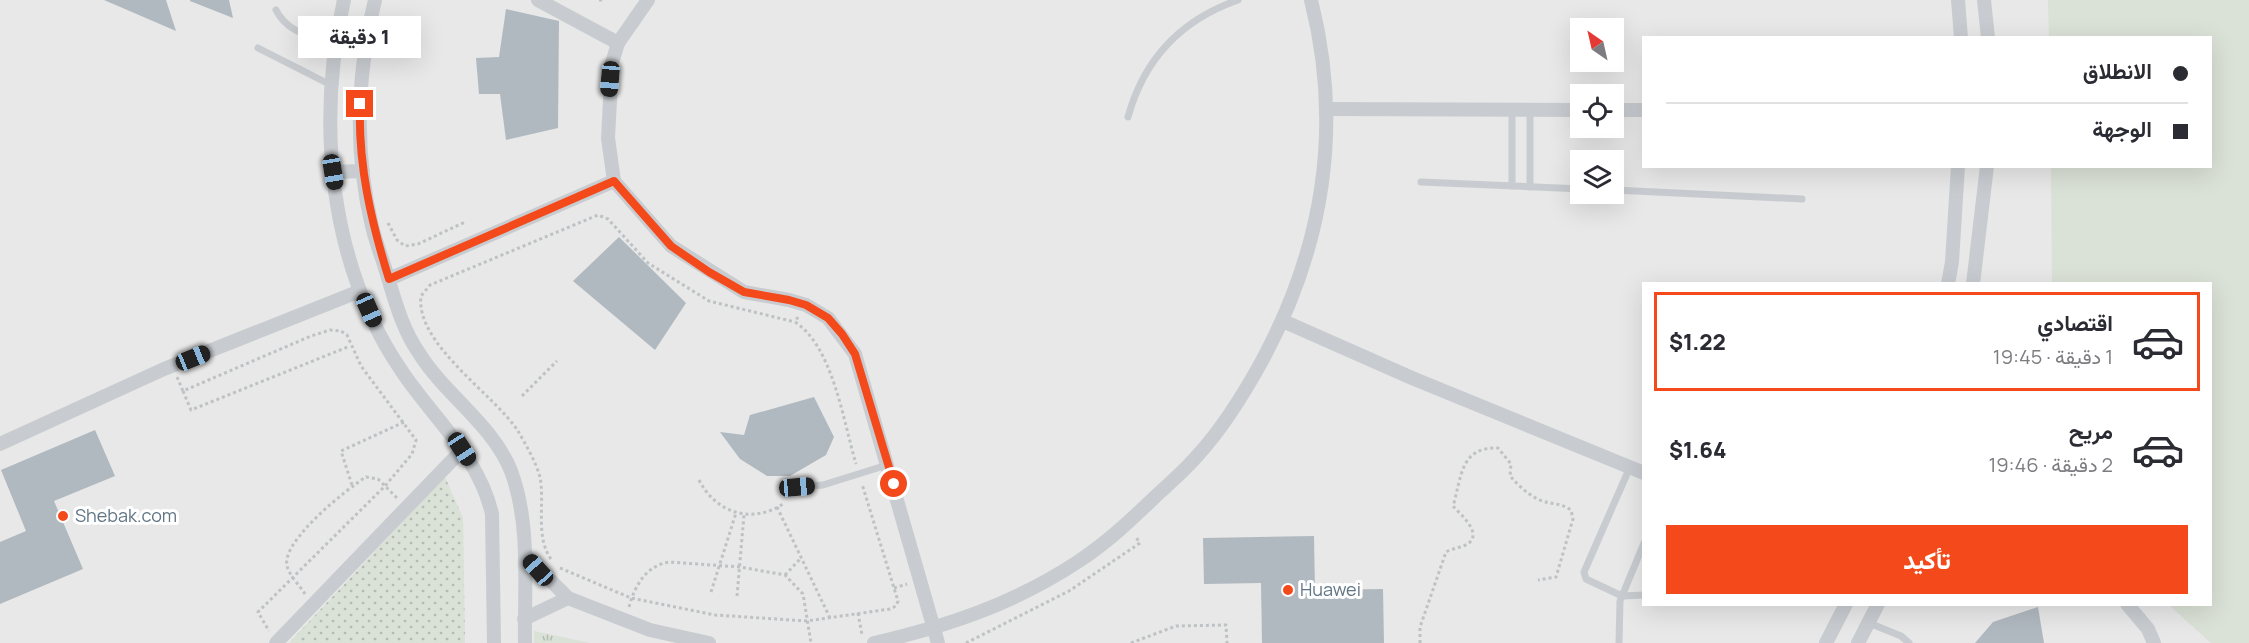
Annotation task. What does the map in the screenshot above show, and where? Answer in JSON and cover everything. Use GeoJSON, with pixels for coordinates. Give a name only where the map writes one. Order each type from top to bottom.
{"type":"FeatureCollection","features":[{"type":"Feature","properties":{"kind":"street"},"geometry":{"type":"LineString","coordinates":[[344,0],[335,43],[331,85],[333,172],[343,233],[360,291],[378,331],[402,372],[462,449],[482,480],[492,514],[494,643]]}},
{"type":"Feature","properties":{"kind":"street"},"geometry":{"type":"LineString","coordinates":[[375,0],[366,37],[359,126],[363,171],[372,226],[400,317],[418,353],[497,446],[510,468],[518,490],[525,555],[525,643]]}},
{"type":"Feature","properties":{"kind":"street"},"geometry":{"type":"LineString","coordinates":[[538,0],[618,43]]}},
{"type":"Feature","properties":{"kind":"street"},"geometry":{"type":"LineString","coordinates":[[648,0],[618,43],[612,63],[608,138],[614,181],[671,246],[744,292],[806,305],[828,318],[855,354],[936,636]]}},
{"type":"Feature","properties":{"kind":"street"},"geometry":{"type":"LineString","coordinates":[[873,643],[936,636],[1009,600],[1079,561],[1126,525],[1198,456],[1245,391],[1283,321],[1308,253],[1324,182],[1328,109],[1321,39],[1311,0]]}},
{"type":"Feature","properties":{"kind":"street"},"geometry":{"type":"LineString","coordinates":[[1958,0],[1960,36]]}},
{"type":"Feature","properties":{"kind":"street"},"geometry":{"type":"LineString","coordinates":[[1984,0],[1988,36]]}},
{"type":"Feature","properties":{"kind":"street"},"geometry":{"type":"LineString","coordinates":[[1328,109],[1570,110]]}},
{"type":"Feature","properties":{"kind":"street"},"geometry":{"type":"LineString","coordinates":[[1624,110],[1642,110]]}},
{"type":"Feature","properties":{"kind":"street"},"geometry":{"type":"LineString","coordinates":[[1948,282],[1952,262],[1958,168]]}},
{"type":"Feature","properties":{"kind":"street"},"geometry":{"type":"LineString","coordinates":[[1973,282],[1987,168]]}},
{"type":"Feature","properties":{"kind":"street"},"geometry":{"type":"LineString","coordinates":[[333,172],[363,171]]}},
{"type":"Feature","properties":{"kind":"street"},"geometry":{"type":"LineString","coordinates":[[389,279],[614,181]]}},
{"type":"Feature","properties":{"kind":"street"},"geometry":{"type":"LineString","coordinates":[[0,444],[172,366],[360,291]]}},
{"type":"Feature","properties":{"kind":"street"},"geometry":{"type":"LineString","coordinates":[[1283,321],[1412,378],[1642,472]]}},
{"type":"Feature","properties":{"kind":"street"},"geometry":{"type":"LineString","coordinates":[[277,643],[462,449]]}},
{"type":"Feature","properties":{"kind":"street"},"geometry":{"type":"LineString","coordinates":[[525,555],[568,598],[650,630],[710,643]]}},
{"type":"Feature","properties":{"kind":"street"},"geometry":{"type":"LineString","coordinates":[[524,619],[568,598]]}},
{"type":"Feature","properties":{"kind":"street"},"geometry":{"type":"LineString","coordinates":[[1826,643],[1845,606]]}},
{"type":"Feature","properties":{"kind":"street"},"geometry":{"type":"LineString","coordinates":[[1858,643],[1877,606]]}},
{"type":"Feature","properties":{"kind":"street"},"geometry":{"type":"LineString","coordinates":[[2129,606],[2148,629],[2154,643]]}},
{"type":"Feature","properties":{"kind":"lane"},"geometry":{"type":"LineString","coordinates":[[1128,117],[1140,82],[1161,50],[1174,36],[1204,14],[1238,0]]}},
{"type":"Feature","properties":{"kind":"lane"},"geometry":{"type":"LineString","coordinates":[[276,10],[286,25],[293,30],[335,43]]}},
{"type":"Feature","properties":{"kind":"lane"},"geometry":{"type":"LineString","coordinates":[[258,48],[331,85]]}},
{"type":"Feature","properties":{"kind":"lane"},"geometry":{"type":"LineString","coordinates":[[1512,110],[1512,186]]}},
{"type":"Feature","properties":{"kind":"lane"},"geometry":{"type":"LineString","coordinates":[[1530,110],[1530,187]]}},
{"type":"Feature","properties":{"kind":"lane"},"geometry":{"type":"LineString","coordinates":[[1421,182],[1570,189]]}},
{"type":"Feature","properties":{"kind":"lane"},"geometry":{"type":"LineString","coordinates":[[1624,190],[1802,199]]}},
{"type":"Feature","properties":{"kind":"lane"},"geometry":{"type":"LineString","coordinates":[[797,487],[823,485],[888,464]]}},
{"type":"Feature","properties":{"kind":"lane"},"geometry":{"type":"LineString","coordinates":[[1630,467],[1584,572],[1586,579],[1622,596],[1642,595]]}},
{"type":"Feature","properties":{"kind":"lane"},"geometry":{"type":"LineString","coordinates":[[1619,643],[1622,596],[1642,548]]}},
{"type":"Feature","properties":{"kind":"lane"},"geometry":{"type":"LineString","coordinates":[[1869,623],[1901,636],[1909,643]]}},
{"type":"Feature","properties":{"kind":"path"},"geometry":{"type":"LineString","coordinates":[[385,214],[396,240],[405,246],[418,244],[465,222]]}},
{"type":"Feature","properties":{"kind":"path"},"geometry":{"type":"LineString","coordinates":[[598,215],[608,219],[648,263],[709,301],[795,322],[808,330],[825,357],[859,474],[898,601],[896,606],[890,609],[807,621],[715,615],[631,597],[570,573],[556,566],[548,554],[544,543],[540,477],[517,429],[459,370],[422,316],[421,296],[430,285],[598,215]]}},
{"type":"Feature","properties":{"kind":"path"},"geometry":{"type":"LineString","coordinates":[[795,322],[806,305]]}},
{"type":"Feature","properties":{"kind":"path"},"geometry":{"type":"LineString","coordinates":[[183,391],[330,330],[340,331],[347,335],[361,366],[416,440],[412,454],[385,486],[258,612],[277,643]]}},
{"type":"Feature","properties":{"kind":"path"},"geometry":{"type":"LineString","coordinates":[[172,366],[191,410],[350,345]]}},
{"type":"Feature","properties":{"kind":"path"},"geometry":{"type":"LineString","coordinates":[[522,396],[557,361]]}},
{"type":"Feature","properties":{"kind":"path"},"geometry":{"type":"LineString","coordinates":[[352,485],[342,451],[404,422]]}},
{"type":"Feature","properties":{"kind":"path"},"geometry":{"type":"LineString","coordinates":[[1419,643],[1420,627],[1446,552],[1468,544],[1473,538],[1473,529],[1453,506],[1467,459],[1473,452],[1498,448],[1511,464],[1510,476],[1521,488],[1540,501],[1560,503],[1571,510],[1573,519],[1556,577],[1538,580]]}},
{"type":"Feature","properties":{"kind":"path"},"geometry":{"type":"LineString","coordinates":[[312,606],[287,566],[288,552],[295,539],[352,485],[366,477],[378,478],[406,507]]}},
{"type":"Feature","properties":{"kind":"path"},"geometry":{"type":"LineString","coordinates":[[699,480],[704,490],[718,505],[736,513],[744,515],[766,513],[783,504]]}},
{"type":"Feature","properties":{"kind":"path"},"geometry":{"type":"LineString","coordinates":[[777,507],[830,618]]}},
{"type":"Feature","properties":{"kind":"path"},"geometry":{"type":"LineString","coordinates":[[711,592],[736,513]]}},
{"type":"Feature","properties":{"kind":"path"},"geometry":{"type":"LineString","coordinates":[[737,596],[744,515]]}},
{"type":"Feature","properties":{"kind":"path"},"geometry":{"type":"LineString","coordinates":[[785,575],[801,558]]}},
{"type":"Feature","properties":{"kind":"path"},"geometry":{"type":"LineString","coordinates":[[626,620],[631,597],[642,577],[659,564],[669,562],[740,567],[785,575],[802,594],[812,643]]}},
{"type":"Feature","properties":{"kind":"path"},"geometry":{"type":"LineString","coordinates":[[858,613],[864,643]]}},
{"type":"Feature","properties":{"kind":"path"},"geometry":{"type":"LineString","coordinates":[[1131,643],[1176,626],[1226,625],[1227,643]]}},
{"type":"Feature","properties":{"kind":"shaded area"},"geometry":{"type":"Polygon","coordinates":[[[0,0],[2249,0],[2249,643],[0,643],[0,0]]]}},
{"type":"Feature","properties":{"kind":"green space"},"geometry":{"type":"Polygon","coordinates":[[[2048,0],[2249,0],[2249,643],[2211,643],[2170,606],[2212,606],[2212,282],[2052,282],[2051,168],[2212,168],[2212,36],[2049,36],[2048,0]]]}},
{"type":"Feature","properties":{"kind":"green space"},"geometry":{"type":"Polygon","coordinates":[[[445,477],[463,518],[465,643],[289,643],[445,477]]]}},
{"type":"Feature","properties":{"kind":"green space"},"geometry":{"type":"Polygon","coordinates":[[[534,631],[590,643],[534,643],[534,631]]]}},
{"type":"Feature","properties":{"kind":"building"},"geometry":{"type":"Polygon","coordinates":[[[104,0],[166,0],[176,31],[104,0]]]}},
{"type":"Feature","properties":{"kind":"building"},"geometry":{"type":"Polygon","coordinates":[[[229,0],[233,18],[190,1],[229,0]]]}},
{"type":"Feature","properties":{"kind":"building"},"geometry":{"type":"Polygon","coordinates":[[[506,9],[559,21],[558,128],[506,140],[500,94],[479,94],[476,58],[499,57],[506,9]]]}},
{"type":"Feature","properties":{"kind":"building"},"geometry":{"type":"Polygon","coordinates":[[[619,237],[686,303],[655,350],[573,281],[619,237]]]}},
{"type":"Feature","properties":{"kind":"building"},"geometry":{"type":"Polygon","coordinates":[[[814,397],[834,437],[826,455],[790,476],[767,476],[740,459],[720,432],[744,435],[750,415],[814,397]]]}},
{"type":"Feature","properties":{"kind":"building"},"geometry":{"type":"Polygon","coordinates":[[[95,430],[115,476],[54,501],[83,569],[0,604],[0,542],[26,531],[1,470],[95,430]]]}},
{"type":"Feature","properties":{"kind":"building","name":"Huawei"},"geometry":{"type":"Polygon","coordinates":[[[1314,536],[1315,590],[1383,589],[1384,643],[1262,643],[1261,583],[1204,584],[1203,538],[1314,536]]]}},
{"type":"Feature","properties":{"kind":"building"},"geometry":{"type":"Polygon","coordinates":[[[2038,607],[2044,643],[1975,643],[1993,622],[2038,607]]]}},
{"type":"Feature","properties":{"kind":"place","name":"Shebak.com"},"geometry":{"type":"Point","coordinates":[63,516]}},
{"type":"Feature","properties":{"kind":"place","name":"Huawei"},"geometry":{"type":"Point","coordinates":[1288,590]}},
{"type":"Feature","properties":{"kind":"route"},"geometry":{"type":"LineString","coordinates":[[360,104],[359,126],[369,208],[372,226],[389,279],[614,181],[671,246],[709,272],[744,292],[806,305],[828,318],[855,354],[894,484]]}}]}
